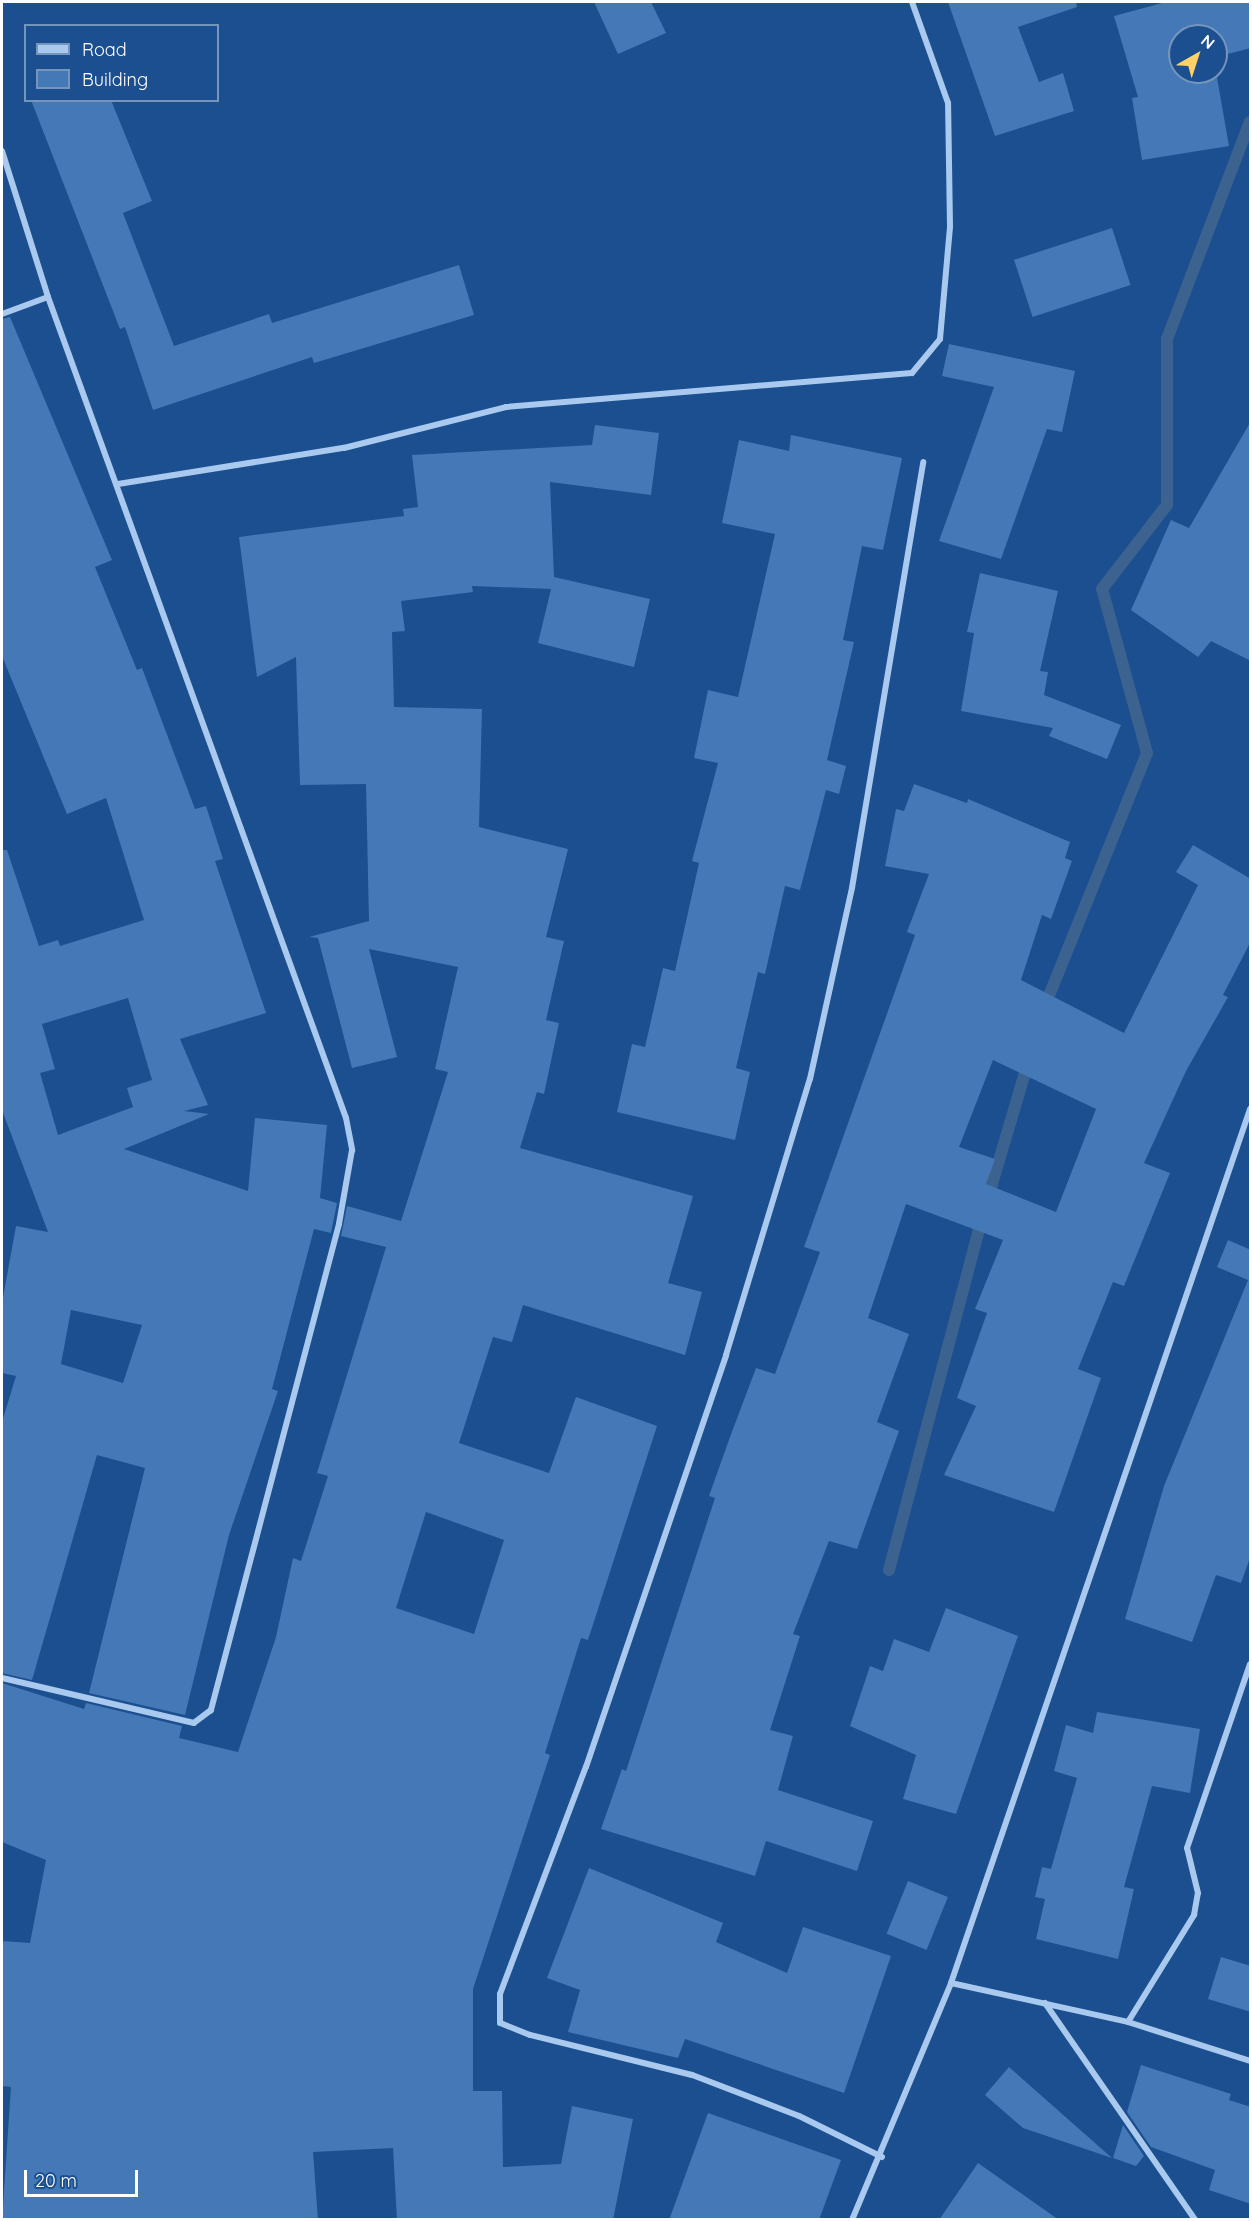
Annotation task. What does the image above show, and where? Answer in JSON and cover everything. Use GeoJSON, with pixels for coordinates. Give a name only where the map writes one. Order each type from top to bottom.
{"type":"FeatureCollection","features":[{"type":"Feature","properties":{"kind":"street"},"geometry":{"type":"LineString","coordinates":[[118,484],[344,448],[506,407],[912,373],[940,339],[950,226],[948,104],[912,2]]}},
{"type":"Feature","properties":{"kind":"street"},"geometry":{"type":"LineString","coordinates":[[2,151],[48,297],[118,484],[346,1118],[352,1150],[339,1224],[211,1710],[194,1723],[2,1678]]}},
{"type":"Feature","properties":{"kind":"street"},"geometry":{"type":"LineString","coordinates":[[2,314],[48,297]]}},
{"type":"Feature","properties":{"kind":"street"},"geometry":{"type":"LineString","coordinates":[[882,2157],[799,2116],[692,2075],[530,2035],[500,2023],[500,1994],[586,1767],[722,1366],[810,1079],[852,888],[923,462]]}},
{"type":"Feature","properties":{"kind":"street"},"geometry":{"type":"LineString","coordinates":[[852,2220],[882,2157],[951,1983],[1251,1109]]}},
{"type":"Feature","properties":{"kind":"street"},"geometry":{"type":"LineString","coordinates":[[1128,2022],[1194,1915],[1198,1893],[1187,1848],[1251,1664]]}},
{"type":"Feature","properties":{"kind":"street"},"geometry":{"type":"LineString","coordinates":[[951,1983],[1128,2022],[1251,2061]]}},
{"type":"Feature","properties":{"kind":"street"},"geometry":{"type":"LineString","coordinates":[[1045,2002],[1195,2220]]}},
{"type":"Feature","properties":{"kind":"building"},"geometry":{"type":"Polygon","coordinates":[[[594,2],[651,2],[666,33],[618,54],[594,2]]]}},
{"type":"Feature","properties":{"kind":"building"},"geometry":{"type":"Polygon","coordinates":[[[948,2],[1076,2],[1077,7],[1018,27],[1039,82],[1063,73],[1074,111],[995,136],[948,2]]]}},
{"type":"Feature","properties":{"kind":"building"},"geometry":{"type":"Polygon","coordinates":[[[1166,2],[1251,2],[1251,48],[1228,54],[1228,24],[1168,24],[1168,84],[1218,84],[1229,146],[1142,160],[1132,98],[1138,97],[1114,16],[1166,2]]]}},
{"type":"Feature","properties":{"kind":"building"},"geometry":{"type":"Polygon","coordinates":[[[32,102],[112,102],[152,201],[123,213],[174,346],[269,314],[272,323],[459,265],[474,315],[314,363],[312,357],[153,410],[125,327],[120,329],[32,102]]]}},
{"type":"Feature","properties":{"kind":"building"},"geometry":{"type":"Polygon","coordinates":[[[1112,228],[1131,285],[1033,317],[1014,260],[1112,228]]]}},
{"type":"Feature","properties":{"kind":"building"},"geometry":{"type":"Polygon","coordinates":[[[10,317],[112,560],[95,567],[137,670],[142,668],[195,809],[206,806],[223,859],[215,861],[266,1013],[180,1039],[208,1105],[184,1111],[209,1114],[124,1149],[248,1191],[255,1118],[327,1125],[320,1198],[337,1203],[331,1233],[314,1229],[272,1389],[278,1391],[229,1535],[185,1715],[89,1693],[145,1468],[97,1455],[32,1680],[2,1673],[2,1422],[16,1376],[2,1373],[2,1303],[16,1226],[48,1232],[2,1110],[2,850],[7,850],[39,946],[58,940],[60,946],[144,920],[106,798],[67,814],[2,656],[2,319],[10,317]],[[128,998],[42,1024],[55,1069],[40,1073],[58,1135],[133,1107],[127,1088],[152,1080],[128,998]],[[71,1310],[61,1364],[123,1383],[142,1325],[71,1310]]]}},
{"type":"Feature","properties":{"kind":"building"},"geometry":{"type":"Polygon","coordinates":[[[949,344],[1075,371],[1062,432],[1047,429],[1001,559],[939,541],[994,387],[942,376],[949,344]]]}},
{"type":"Feature","properties":{"kind":"building"},"geometry":{"type":"Polygon","coordinates":[[[1251,421],[1251,661],[1211,641],[1198,657],[1131,610],[1171,520],[1189,528],[1251,421]]]}},
{"type":"Feature","properties":{"kind":"building"},"geometry":{"type":"Polygon","coordinates":[[[595,425],[659,433],[651,495],[550,482],[554,577],[650,599],[634,667],[538,643],[551,589],[472,586],[473,592],[401,601],[405,631],[392,632],[394,707],[482,709],[479,827],[568,849],[546,937],[564,941],[546,1020],[559,1023],[544,1094],[537,1092],[520,1148],[693,1196],[668,1283],[702,1292],[685,1355],[523,1305],[512,1342],[493,1337],[459,1443],[549,1473],[576,1397],[657,1426],[588,1640],[581,1638],[545,1753],[550,1755],[473,1989],[473,2091],[502,2091],[503,2167],[561,2164],[572,2106],[633,2119],[613,2220],[397,2220],[393,2148],[313,2152],[318,2220],[2,2220],[11,2087],[2,2086],[2,1941],[30,1943],[46,1860],[2,1842],[2,1683],[84,1709],[86,1703],[182,1726],[179,1738],[238,1752],[276,1637],[293,1558],[301,1561],[328,1476],[317,1473],[386,1247],[341,1236],[347,1206],[401,1221],[448,1072],[435,1069],[458,967],[369,949],[397,1057],[352,1068],[318,938],[309,937],[369,921],[366,784],[300,785],[296,657],[257,677],[239,537],[404,516],[403,509],[418,507],[412,455],[592,445],[595,425]],[[426,1512],[396,1608],[474,1634],[504,1540],[426,1512]]]}},
{"type":"Feature","properties":{"kind":"building"},"geometry":{"type":"Polygon","coordinates":[[[791,435],[902,458],[883,550],[862,546],[843,640],[854,642],[827,760],[846,766],[839,794],[826,790],[800,890],[785,886],[765,974],[758,972],[736,1068],[750,1072],[735,1140],[617,1112],[632,1044],[645,1047],[663,968],[675,971],[699,863],[692,861],[718,763],[694,758],[708,690],[738,697],[775,534],[722,523],[739,440],[789,451],[791,435]]]}},
{"type":"Feature","properties":{"kind":"building"},"geometry":{"type":"Polygon","coordinates":[[[980,573],[1058,591],[1040,671],[1048,672],[1044,695],[1121,725],[1107,759],[1049,736],[1053,728],[961,711],[974,633],[967,632],[980,573]]]}},
{"type":"Feature","properties":{"kind":"building"},"geometry":{"type":"Polygon","coordinates":[[[914,784],[967,803],[968,799],[1070,842],[1065,858],[1072,861],[1051,919],[1042,915],[1021,980],[1124,1033],[1198,885],[1176,872],[1193,845],[1251,879],[1251,941],[1223,995],[1228,997],[1186,1071],[1144,1163],[1170,1173],[1124,1286],[1113,1282],[1078,1369],[1101,1378],[1054,1512],[944,1475],[976,1406],[957,1398],[987,1313],[975,1309],[1003,1240],[906,1204],[868,1318],[909,1334],[877,1422],[899,1431],[857,1549],[829,1541],[793,1634],[800,1636],[770,1730],[793,1736],[778,1790],[873,1821],[857,1871],[766,1841],[755,1876],[601,1829],[622,1769],[626,1771],[715,1498],[709,1496],[756,1368],[775,1374],[820,1252],[804,1247],[915,935],[907,932],[929,874],[885,866],[896,809],[904,811],[914,784]],[[993,1060],[959,1147],[995,1159],[986,1184],[1056,1212],[1096,1109],[993,1060]]]}},
{"type":"Feature","properties":{"kind":"building"},"geometry":{"type":"Polygon","coordinates":[[[1228,1240],[1251,1250],[1251,1555],[1241,1583],[1216,1575],[1192,1642],[1125,1619],[1164,1486],[1248,1280],[1217,1267],[1228,1240]]]}},
{"type":"Feature","properties":{"kind":"building"},"geometry":{"type":"Polygon","coordinates":[[[946,1608],[1018,1636],[956,1814],[903,1799],[916,1755],[850,1726],[870,1666],[883,1671],[894,1639],[929,1652],[946,1608]]]}},
{"type":"Feature","properties":{"kind":"building"},"geometry":{"type":"Polygon","coordinates":[[[1097,1712],[1200,1729],[1190,1793],[1152,1786],[1124,1887],[1134,1889],[1118,1959],[1036,1939],[1045,1899],[1035,1897],[1042,1867],[1051,1869],[1077,1778],[1054,1771],[1066,1725],[1093,1733],[1097,1712]]]}},
{"type":"Feature","properties":{"kind":"building"},"geometry":{"type":"Polygon","coordinates":[[[589,1868],[723,1923],[716,1942],[787,1973],[803,1927],[891,1956],[844,2093],[685,2039],[678,2058],[568,2032],[580,1990],[547,1978],[589,1868]]]}},
{"type":"Feature","properties":{"kind":"building"},"geometry":{"type":"Polygon","coordinates":[[[908,1881],[948,1897],[927,1950],[887,1934],[908,1881]]]}},
{"type":"Feature","properties":{"kind":"building"},"geometry":{"type":"Polygon","coordinates":[[[1221,1957],[1251,1966],[1251,2012],[1208,1999],[1221,1957]]]}},
{"type":"Feature","properties":{"kind":"building"},"geometry":{"type":"Polygon","coordinates":[[[1141,2065],[1231,2094],[1229,2100],[1251,2107],[1251,2204],[1209,2190],[1215,2170],[1151,2147],[1127,2112],[1141,2065]]]}},
{"type":"Feature","properties":{"kind":"building"},"geometry":{"type":"Polygon","coordinates":[[[1009,2067],[1112,2158],[1023,2128],[985,2095],[1009,2067]]]}},
{"type":"Feature","properties":{"kind":"building"},"geometry":{"type":"Polygon","coordinates":[[[708,2113],[841,2160],[819,2220],[669,2220],[708,2113]]]}},
{"type":"Feature","properties":{"kind":"building"},"geometry":{"type":"Polygon","coordinates":[[[1123,2125],[1144,2156],[1136,2166],[1113,2158],[1123,2125]]]}},
{"type":"Feature","properties":{"kind":"building"},"geometry":{"type":"Polygon","coordinates":[[[978,2163],[1059,2220],[939,2220],[978,2163]]]}},
{"type":"Feature","properties":{"kind":"waterway"},"geometry":{"type":"LineString","coordinates":[[1044,1008],[1147,753],[1102,589],[1167,505],[1167,339],[1250,122]]}},
{"type":"Feature","properties":{"kind":"waterway"},"geometry":{"type":"LineString","coordinates":[[987,1201],[1029,1059]]}},
{"type":"Feature","properties":{"kind":"waterway"},"geometry":{"type":"LineString","coordinates":[[889,1570],[982,1218]]}}]}
